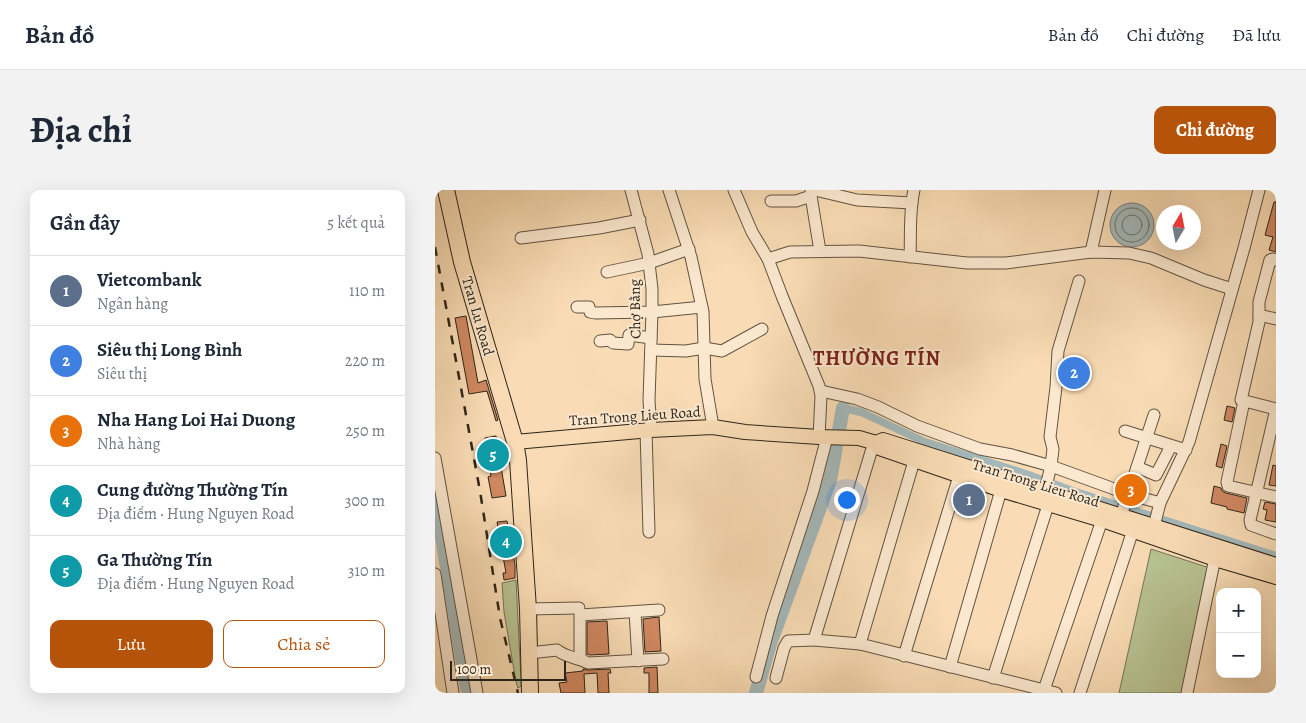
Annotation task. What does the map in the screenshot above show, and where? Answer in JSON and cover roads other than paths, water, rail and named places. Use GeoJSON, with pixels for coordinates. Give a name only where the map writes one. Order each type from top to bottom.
{"type":"FeatureCollection","features":[{"type":"Feature","properties":{"kind":"highway","name":"Tran Lu Road"},"geometry":{"type":"LineString","coordinates":[[446,190],[462,262],[515,442],[518,460],[528,609],[530,693]]}},
{"type":"Feature","properties":{"kind":"main road","name":"Tran Trong Lieu Road"},"geometry":{"type":"LineString","coordinates":[[515,442],[649,430],[713,427],[745,432],[859,438],[875,442],[883,440],[1047,494],[1102,520],[1133,530],[1216,552],[1276,565]]}},
{"type":"Feature","properties":{"kind":"main road","name":"Tran Trong Lieu Road"},"geometry":{"type":"LineString","coordinates":[[875,442],[879,448],[1001,490],[1047,494],[1124,506],[1154,526],[1276,577]]}},
{"type":"Feature","properties":{"kind":"street","name":"Chợ Bằng"},"geometry":{"type":"LineString","coordinates":[[631,190],[649,263],[652,289],[649,400],[649,532]]}},
{"type":"Feature","properties":{"kind":"street"},"geometry":{"type":"LineString","coordinates":[[669,190],[689,249],[702,307],[705,379],[713,427]]}},
{"type":"Feature","properties":{"kind":"street"},"geometry":{"type":"LineString","coordinates":[[734,190],[752,232],[768,259],[821,391],[823,437],[813,491],[772,616],[756,677]]}},
{"type":"Feature","properties":{"kind":"street"},"geometry":{"type":"LineString","coordinates":[[910,257],[910,222],[914,190]]}},
{"type":"Feature","properties":{"kind":"street"},"geometry":{"type":"LineString","coordinates":[[1091,252],[1105,190]]}},
{"type":"Feature","properties":{"kind":"street"},"geometry":{"type":"LineString","coordinates":[[1154,526],[1160,504],[1186,450],[1259,190]]}},
{"type":"Feature","properties":{"kind":"street"},"geometry":{"type":"LineString","coordinates":[[812,192],[820,251]]}},
{"type":"Feature","properties":{"kind":"street"},"geometry":{"type":"LineString","coordinates":[[771,201],[796,202],[812,192],[857,200],[912,203]]}},
{"type":"Feature","properties":{"kind":"street"},"geometry":{"type":"LineString","coordinates":[[521,238],[599,228],[639,220]]}},
{"type":"Feature","properties":{"kind":"street"},"geometry":{"type":"LineString","coordinates":[[607,272],[649,263],[689,249]]}},
{"type":"Feature","properties":{"kind":"street"},"geometry":{"type":"LineString","coordinates":[[768,259],[790,252],[859,251],[967,263],[1006,263],[1091,252],[1129,253],[1151,258],[1204,280],[1232,289]]}},
{"type":"Feature","properties":{"kind":"street"},"geometry":{"type":"LineString","coordinates":[[1276,260],[1270,260],[1259,302],[1259,322],[1241,400],[1276,409],[1250,520],[1251,525],[1276,534]]}},
{"type":"Feature","properties":{"kind":"street"},"geometry":{"type":"LineString","coordinates":[[993,678],[1047,494],[1053,449],[1051,437],[1058,351],[1079,281]]}},
{"type":"Feature","properties":{"kind":"street"},"geometry":{"type":"LineString","coordinates":[[577,307],[589,307],[590,312],[595,313],[652,312],[702,307]]}},
{"type":"Feature","properties":{"kind":"street"},"geometry":{"type":"LineString","coordinates":[[1259,316],[1276,319]]}},
{"type":"Feature","properties":{"kind":"street"},"geometry":{"type":"LineString","coordinates":[[651,350],[686,351],[704,348],[722,351],[762,329]]}},
{"type":"Feature","properties":{"kind":"street"},"geometry":{"type":"LineString","coordinates":[[600,341],[609,340],[613,343],[628,344],[629,336],[651,338]]}},
{"type":"Feature","properties":{"kind":"street"},"geometry":{"type":"LineString","coordinates":[[821,391],[879,406],[917,426],[980,448],[1012,455],[1051,467],[1124,506],[1160,504]]}},
{"type":"Feature","properties":{"kind":"street"},"geometry":{"type":"LineString","coordinates":[[1244,401],[1227,482],[1228,486],[1276,497]]}},
{"type":"Feature","properties":{"kind":"street"},"geometry":{"type":"LineString","coordinates":[[1124,506],[1155,415]]}},
{"type":"Feature","properties":{"kind":"street"},"geometry":{"type":"LineString","coordinates":[[1125,431],[1186,450]]}},
{"type":"Feature","properties":{"kind":"street"},"geometry":{"type":"LineString","coordinates":[[814,640],[875,442]]}},
{"type":"Feature","properties":{"kind":"street"},"geometry":{"type":"LineString","coordinates":[[1137,467],[1157,475],[1171,446]]}},
{"type":"Feature","properties":{"kind":"street"},"geometry":{"type":"LineString","coordinates":[[435,458],[477,693]]}},
{"type":"Feature","properties":{"kind":"street"},"geometry":{"type":"LineString","coordinates":[[860,644],[914,461]]}},
{"type":"Feature","properties":{"kind":"street"},"geometry":{"type":"LineString","coordinates":[[904,656],[959,476]]}},
{"type":"Feature","properties":{"kind":"street"},"geometry":{"type":"LineString","coordinates":[[950,667],[1001,490]]}},
{"type":"Feature","properties":{"kind":"street"},"geometry":{"type":"LineString","coordinates":[[1044,690],[1102,520]]}},
{"type":"Feature","properties":{"kind":"street"},"geometry":{"type":"LineString","coordinates":[[1080,693],[1133,530]]}},
{"type":"Feature","properties":{"kind":"street"},"geometry":{"type":"LineString","coordinates":[[1187,693],[1216,552]]}},
{"type":"Feature","properties":{"kind":"street"},"geometry":{"type":"LineString","coordinates":[[435,574],[453,693]]}},
{"type":"Feature","properties":{"kind":"street"},"geometry":{"type":"LineString","coordinates":[[528,609],[579,608]]}},
{"type":"Feature","properties":{"kind":"street"},"geometry":{"type":"LineString","coordinates":[[580,659],[580,615],[659,610]]}},
{"type":"Feature","properties":{"kind":"street"},"geometry":{"type":"LineString","coordinates":[[635,612],[638,661]]}},
{"type":"Feature","properties":{"kind":"street"},"geometry":{"type":"LineString","coordinates":[[776,678],[784,648],[788,641],[814,640],[860,644],[1056,693]]}},
{"type":"Feature","properties":{"kind":"street"},"geometry":{"type":"LineString","coordinates":[[529,653],[557,650],[563,655],[588,663],[663,659]]}},
{"type":"Feature","properties":{"kind":"water"},"geometry":{"type":"Polygon","coordinates":[[[1132,203],[1144,207],[1150,213],[1154,225],[1150,237],[1144,243],[1132,247],[1120,243],[1114,237],[1110,225],[1114,213],[1120,207],[1132,203]]]}},
{"type":"Feature","properties":{"kind":"waterway"},"geometry":{"type":"LineString","coordinates":[[843,408],[861,412],[925,442],[1276,556]]}},
{"type":"Feature","properties":{"kind":"waterway"},"geometry":{"type":"LineString","coordinates":[[756,693],[770,644],[830,480],[843,408]]}},
{"type":"Feature","properties":{"kind":"waterway"},"geometry":{"type":"LineString","coordinates":[[435,495],[467,688]]}},
{"type":"Feature","properties":{"kind":"railway"},"geometry":{"type":"LineString","coordinates":[[435,247],[480,491],[500,618],[518,693]]}},
{"type":"Feature","properties":{"kind":"place","name":"Siêu thị Long Bình"},"geometry":{"type":"Point","coordinates":[1074,373]}},
{"type":"Feature","properties":{"kind":"place","name":"Ga Thường Tín"},"geometry":{"type":"Point","coordinates":[493,455]}},
{"type":"Feature","properties":{"kind":"place","name":"Nha Hang Loi Hai Duong"},"geometry":{"type":"Point","coordinates":[1131,490]}},
{"type":"Feature","properties":{"kind":"place","name":"Vietcombank"},"geometry":{"type":"Point","coordinates":[969,500]}},
{"type":"Feature","properties":{"kind":"place","name":"Cung đường Thường Tín"},"geometry":{"type":"Point","coordinates":[506,542]}},
{"type":"Feature","properties":{"kind":"district","name":"THƯỜNG TÍN"},"geometry":{"type":"Point","coordinates":[877,358]}}]}
